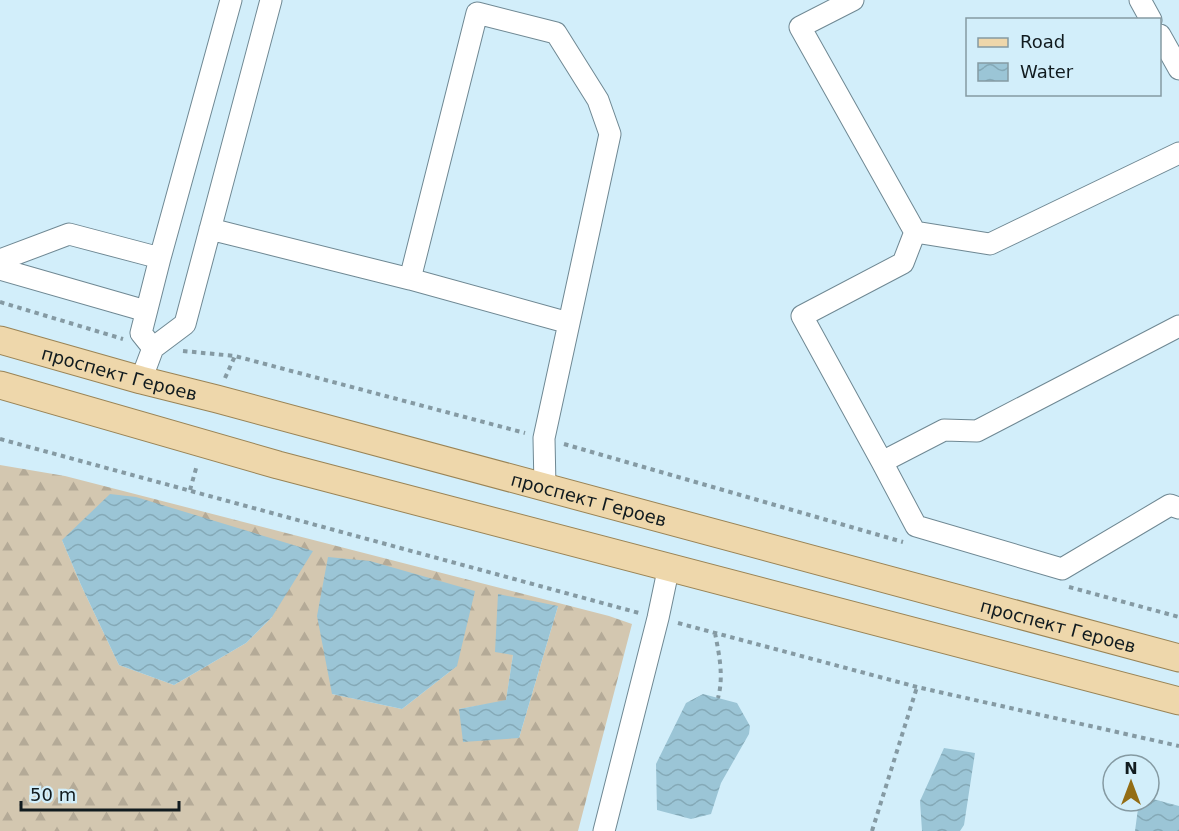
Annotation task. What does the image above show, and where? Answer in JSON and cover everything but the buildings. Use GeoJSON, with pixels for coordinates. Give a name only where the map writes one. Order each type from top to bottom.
{"type":"FeatureCollection","features":[{"type":"Feature","properties":{"kind":"main road","name":"проспект Героев"},"geometry":{"type":"LineString","coordinates":[[0,340],[141,380],[1179,658]]}},
{"type":"Feature","properties":{"kind":"main road"},"geometry":{"type":"LineString","coordinates":[[0,385],[278,465],[1179,701]]}},
{"type":"Feature","properties":{"kind":"lane"},"geometry":{"type":"LineString","coordinates":[[153,348],[141,333],[231,0]]}},
{"type":"Feature","properties":{"kind":"lane"},"geometry":{"type":"LineString","coordinates":[[141,380],[153,348],[185,324],[271,0]]}},
{"type":"Feature","properties":{"kind":"lane"},"geometry":{"type":"LineString","coordinates":[[853,0],[800,27],[915,232]]}},
{"type":"Feature","properties":{"kind":"lane"},"geometry":{"type":"LineString","coordinates":[[1140,0],[1150,18]]}},
{"type":"Feature","properties":{"kind":"lane"},"geometry":{"type":"LineString","coordinates":[[410,279],[477,13],[556,33],[598,100],[610,134],[544,438],[545,487]]}},
{"type":"Feature","properties":{"kind":"lane"},"geometry":{"type":"LineString","coordinates":[[1161,37],[1179,69]]}},
{"type":"Feature","properties":{"kind":"lane"},"geometry":{"type":"LineString","coordinates":[[915,232],[990,244],[1179,153]]}},
{"type":"Feature","properties":{"kind":"lane"},"geometry":{"type":"LineString","coordinates":[[210,229],[410,279],[569,323]]}},
{"type":"Feature","properties":{"kind":"lane"},"geometry":{"type":"LineString","coordinates":[[915,232],[903,263],[802,316],[916,526],[1062,569],[1170,505],[1179,508]]}},
{"type":"Feature","properties":{"kind":"lane"},"geometry":{"type":"LineString","coordinates":[[0,260],[69,234],[160,258]]}},
{"type":"Feature","properties":{"kind":"lane"},"geometry":{"type":"LineString","coordinates":[[0,268],[146,311]]}},
{"type":"Feature","properties":{"kind":"lane"},"geometry":{"type":"LineString","coordinates":[[882,462],[944,430],[977,431],[1179,326]]}},
{"type":"Feature","properties":{"kind":"lane"},"geometry":{"type":"LineString","coordinates":[[604,831],[669,566]]}},
{"type":"Feature","properties":{"kind":"path"},"geometry":{"type":"LineString","coordinates":[[0,302],[153,348],[235,356],[544,438],[907,543]]}},
{"type":"Feature","properties":{"kind":"path"},"geometry":{"type":"LineString","coordinates":[[0,439],[917,687],[1179,746]]}},
{"type":"Feature","properties":{"kind":"path"},"geometry":{"type":"LineString","coordinates":[[1066,586],[1179,617]]}},
{"type":"Feature","properties":{"kind":"path"},"geometry":{"type":"LineString","coordinates":[[715,633],[721,674],[718,698]]}},
{"type":"Feature","properties":{"kind":"path"},"geometry":{"type":"LineString","coordinates":[[872,831],[917,687]]}},
{"type":"Feature","properties":{"kind":"green space"},"geometry":{"type":"Polygon","coordinates":[[[0,465],[65,476],[609,616],[632,624],[578,831],[0,831],[0,465]],[[62,540],[119,665],[174,685],[246,643],[272,617],[62,540]],[[558,606],[513,655],[506,701],[459,709],[519,738],[558,606]],[[457,666],[332,694],[402,709],[457,666]]]}},
{"type":"Feature","properties":{"kind":"water"},"geometry":{"type":"Polygon","coordinates":[[[110,494],[136,497],[313,551],[272,617],[246,643],[174,685],[119,665],[62,540],[110,494]]]}},
{"type":"Feature","properties":{"kind":"water"},"geometry":{"type":"Polygon","coordinates":[[[328,557],[370,561],[475,591],[457,666],[402,709],[332,694],[317,616],[328,557]]]}},
{"type":"Feature","properties":{"kind":"water"},"geometry":{"type":"Polygon","coordinates":[[[498,594],[558,606],[519,738],[463,742],[459,709],[506,700],[513,655],[495,652],[498,594]]]}},
{"type":"Feature","properties":{"kind":"water"},"geometry":{"type":"Polygon","coordinates":[[[703,694],[737,703],[750,726],[749,734],[721,783],[711,814],[691,819],[657,810],[656,764],[686,703],[703,694]]]}},
{"type":"Feature","properties":{"kind":"water"},"geometry":{"type":"Polygon","coordinates":[[[944,748],[975,753],[964,825],[960,831],[922,831],[920,801],[944,748]]]}},
{"type":"Feature","properties":{"kind":"water"},"geometry":{"type":"Polygon","coordinates":[[[1161,801],[1179,806],[1179,831],[1135,831],[1137,813],[1161,813],[1161,801]]]}}]}
